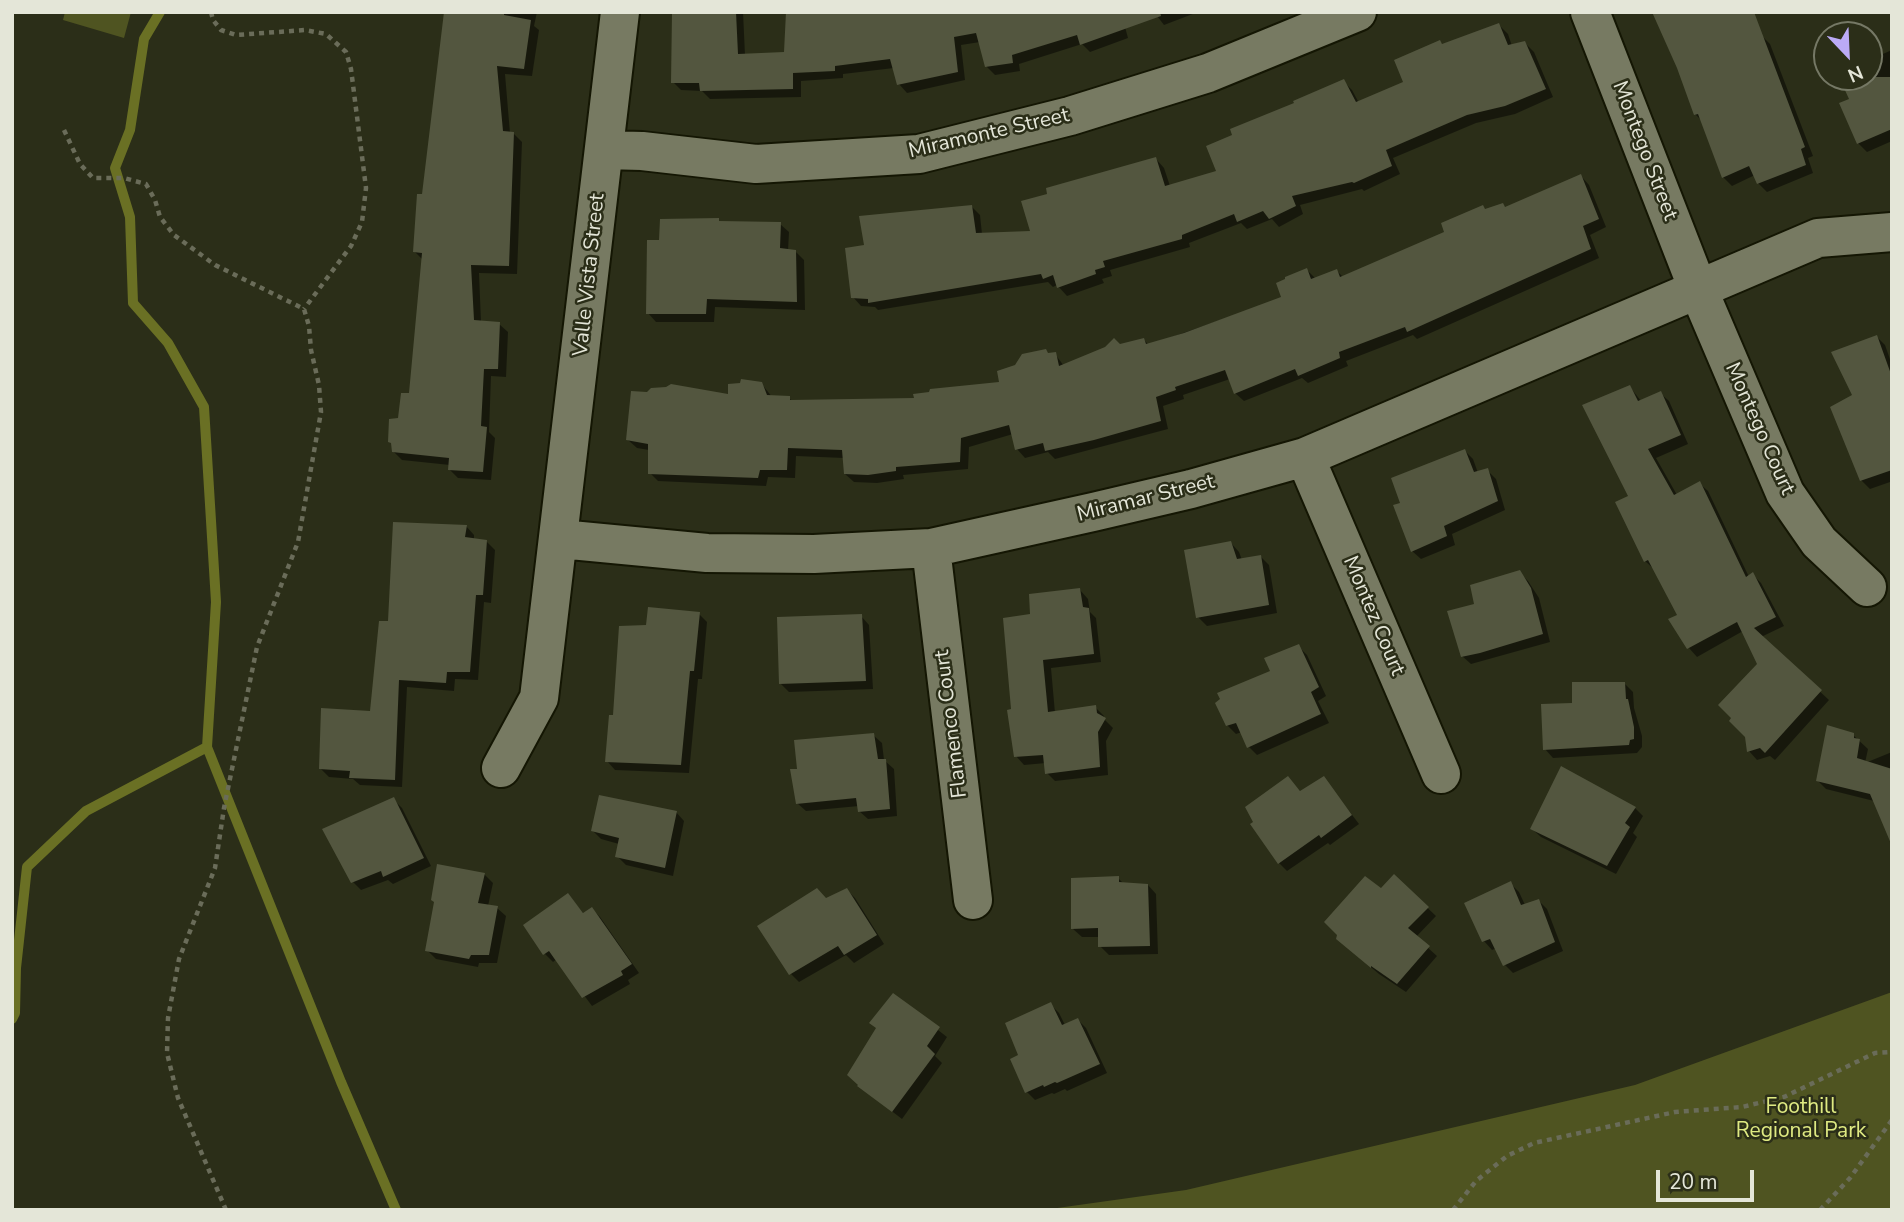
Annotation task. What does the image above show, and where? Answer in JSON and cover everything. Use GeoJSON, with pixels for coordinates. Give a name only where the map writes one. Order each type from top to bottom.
{"type":"FeatureCollection","features":[{"type":"Feature","properties":{"kind":"street","name":"Valle Vista Street"},"geometry":{"type":"LineString","coordinates":[[501,768],[539,698],[560,539],[620,12]]}},
{"type":"Feature","properties":{"kind":"street","name":"Miramonte Street"},"geometry":{"type":"LineString","coordinates":[[604,150],[756,164],[919,154],[1070,117],[1208,72],[1357,12]]}},
{"type":"Feature","properties":{"kind":"street","name":"Montego Street"},"geometry":{"type":"LineString","coordinates":[[1590,12],[1698,289]]}},
{"type":"Feature","properties":{"kind":"street","name":"Miramar Street"},"geometry":{"type":"LineString","coordinates":[[560,539],[707,553],[814,554],[931,548],[1191,489],[1305,457],[1818,238],[1892,232]]}},
{"type":"Feature","properties":{"kind":"street","name":"Montego Court"},"geometry":{"type":"LineString","coordinates":[[1698,289],[1785,493],[1819,542],[1867,587]]}},
{"type":"Feature","properties":{"kind":"street","name":"Montez Court"},"geometry":{"type":"LineString","coordinates":[[1305,457],[1441,774]]}},
{"type":"Feature","properties":{"kind":"street","name":"Flamenco Court"},"geometry":{"type":"LineString","coordinates":[[931,548],[973,900]]}},
{"type":"Feature","properties":{"kind":"path"},"geometry":{"type":"LineString","coordinates":[[211,12],[213,20],[221,30],[236,35],[305,30],[326,34],[346,52],[351,69],[366,188],[362,222],[351,246],[304,309]]}},
{"type":"Feature","properties":{"kind":"path"},"geometry":{"type":"LineString","coordinates":[[64,130],[80,164],[96,178],[124,178],[146,184],[160,217],[174,235],[199,254],[254,286],[304,309],[319,385],[321,412],[298,542],[257,647],[224,808],[215,868],[179,959],[171,991],[167,1053],[178,1098],[226,1210]]}},
{"type":"Feature","properties":{"kind":"path"},"geometry":{"type":"LineString","coordinates":[[1453,1210],[1476,1181],[1507,1156],[1534,1143],[1675,1112],[1742,1107],[1784,1097],[1875,1053],[1892,1052]]}},
{"type":"Feature","properties":{"kind":"path"},"geometry":{"type":"LineString","coordinates":[[1820,1210],[1850,1178],[1892,1120]]}},
{"type":"Feature","properties":{"kind":"green space"},"geometry":{"type":"Polygon","coordinates":[[[65,12],[131,12],[124,38],[63,20],[65,12]]]}},
{"type":"Feature","properties":{"kind":"green space","name":"Foothill Regional Park"},"geometry":{"type":"Polygon","coordinates":[[[1892,992],[1892,1210],[1043,1210],[1186,1190],[1635,1085],[1892,992]]]}},
{"type":"Feature","properties":{"kind":"building"},"geometry":{"type":"Polygon","coordinates":[[[444,12],[504,12],[504,15],[531,20],[524,69],[497,66],[503,131],[514,132],[509,266],[471,265],[474,320],[500,322],[498,369],[484,369],[481,426],[487,427],[483,472],[448,470],[449,458],[392,452],[391,443],[388,442],[389,419],[398,418],[401,393],[409,393],[422,253],[413,252],[417,194],[422,194],[444,12]]]}},
{"type":"Feature","properties":{"kind":"building"},"geometry":{"type":"Polygon","coordinates":[[[672,12],[736,12],[738,54],[784,52],[786,12],[1160,12],[1161,16],[1080,45],[1077,35],[1012,55],[1013,63],[985,67],[976,33],[954,37],[958,72],[897,85],[890,59],[835,66],[835,71],[793,73],[793,89],[700,91],[699,83],[671,83],[672,12]]]}},
{"type":"Feature","properties":{"kind":"building"},"geometry":{"type":"Polygon","coordinates":[[[1652,12],[1754,12],[1805,147],[1801,149],[1806,165],[1757,184],[1749,166],[1722,178],[1698,114],[1694,115],[1652,12]]]}},
{"type":"Feature","properties":{"kind":"building"},"geometry":{"type":"Polygon","coordinates":[[[1499,23],[1508,45],[1525,41],[1546,89],[1505,106],[1467,115],[1386,150],[1392,166],[1354,183],[1292,196],[1296,206],[1269,219],[1263,211],[1237,222],[1234,214],[1182,235],[1182,239],[1103,261],[1105,267],[1095,270],[1096,274],[1057,288],[1053,275],[1043,279],[1041,274],[868,303],[868,299],[851,298],[845,248],[864,245],[859,216],[972,205],[976,233],[1030,231],[1021,201],[1047,194],[1046,188],[1156,157],[1165,186],[1216,171],[1206,146],[1232,135],[1230,129],[1344,79],[1356,102],[1403,82],[1394,60],[1440,40],[1442,44],[1499,23]]]}},
{"type":"Feature","properties":{"kind":"building"},"geometry":{"type":"Polygon","coordinates":[[[1883,77],[1892,77],[1892,129],[1857,144],[1839,103],[1849,99],[1845,91],[1883,91],[1883,77]]]}},
{"type":"Feature","properties":{"kind":"building"},"geometry":{"type":"Polygon","coordinates":[[[1581,174],[1599,219],[1583,226],[1591,249],[1407,332],[1405,327],[1339,352],[1340,358],[1298,376],[1295,369],[1234,394],[1225,370],[1175,387],[1176,390],[1156,397],[1161,421],[1094,440],[1045,451],[1043,443],[1015,450],[1009,425],[961,438],[960,462],[896,467],[896,471],[868,475],[844,474],[842,450],[788,448],[787,470],[760,470],[758,478],[648,474],[648,444],[626,440],[631,391],[647,392],[651,388],[671,384],[728,394],[728,384],[740,383],[741,379],[762,382],[767,395],[790,396],[790,400],[914,398],[913,394],[929,392],[930,389],[999,382],[997,371],[1015,365],[1022,354],[1046,349],[1048,353],[1056,352],[1059,366],[1105,347],[1114,338],[1120,344],[1144,338],[1146,344],[1184,333],[1281,297],[1276,283],[1307,268],[1311,279],[1337,269],[1340,277],[1444,232],[1441,223],[1483,205],[1485,209],[1503,203],[1505,207],[1581,174]]]}},
{"type":"Feature","properties":{"kind":"building"},"geometry":{"type":"Polygon","coordinates":[[[719,218],[719,221],[781,222],[780,248],[796,250],[797,302],[707,299],[706,314],[646,314],[647,240],[659,240],[660,219],[719,218]]]}},
{"type":"Feature","properties":{"kind":"building"},"geometry":{"type":"Polygon","coordinates":[[[1877,335],[1892,377],[1892,470],[1860,481],[1830,407],[1852,395],[1831,352],[1877,335]]]}},
{"type":"Feature","properties":{"kind":"building"},"geometry":{"type":"Polygon","coordinates":[[[1630,385],[1638,401],[1661,391],[1681,435],[1648,449],[1674,495],[1700,481],[1746,577],[1753,572],[1776,617],[1754,628],[1822,690],[1765,753],[1760,748],[1747,752],[1745,737],[1718,705],[1757,664],[1737,622],[1687,649],[1668,619],[1677,615],[1648,560],[1644,562],[1615,502],[1628,496],[1582,405],[1630,385]]]}},
{"type":"Feature","properties":{"kind":"building"},"geometry":{"type":"Polygon","coordinates":[[[1465,449],[1474,472],[1488,468],[1498,501],[1444,526],[1447,536],[1411,552],[1393,505],[1400,503],[1391,478],[1465,449]]]}},
{"type":"Feature","properties":{"kind":"building"},"geometry":{"type":"Polygon","coordinates":[[[393,522],[467,525],[465,537],[487,540],[483,595],[476,595],[470,672],[447,672],[446,683],[399,680],[395,780],[349,778],[350,771],[319,769],[321,708],[370,711],[379,621],[388,621],[393,522]]]}},
{"type":"Feature","properties":{"kind":"building"},"geometry":{"type":"Polygon","coordinates":[[[1231,541],[1237,559],[1261,555],[1269,605],[1196,618],[1184,550],[1231,541]]]}},
{"type":"Feature","properties":{"kind":"building"},"geometry":{"type":"Polygon","coordinates":[[[1520,570],[1531,588],[1543,634],[1461,657],[1447,611],[1474,604],[1470,585],[1520,570]]]}},
{"type":"Feature","properties":{"kind":"building"},"geometry":{"type":"Polygon","coordinates":[[[1080,588],[1083,607],[1089,608],[1094,654],[1043,660],[1048,712],[1096,705],[1097,713],[1106,718],[1098,732],[1100,767],[1045,774],[1043,755],[1014,757],[1007,710],[1011,709],[1003,618],[1030,614],[1029,594],[1080,588]]]}},
{"type":"Feature","properties":{"kind":"building"},"geometry":{"type":"Polygon","coordinates":[[[648,607],[700,612],[694,671],[690,671],[681,765],[605,762],[609,715],[613,715],[619,626],[646,625],[648,607]]]}},
{"type":"Feature","properties":{"kind":"building"},"geometry":{"type":"Polygon","coordinates":[[[862,614],[866,681],[779,684],[777,617],[862,614]]]}},
{"type":"Feature","properties":{"kind":"building"},"geometry":{"type":"Polygon","coordinates":[[[1299,644],[1319,687],[1311,692],[1321,714],[1247,748],[1236,723],[1226,726],[1215,703],[1220,699],[1217,693],[1270,671],[1264,658],[1299,644]]]}},
{"type":"Feature","properties":{"kind":"building"},"geometry":{"type":"Polygon","coordinates":[[[1572,682],[1625,682],[1626,699],[1634,727],[1634,739],[1630,740],[1629,745],[1543,750],[1541,704],[1572,703],[1572,682]]]}},
{"type":"Feature","properties":{"kind":"building"},"geometry":{"type":"Polygon","coordinates":[[[1827,725],[1854,733],[1854,738],[1860,739],[1857,758],[1892,769],[1892,846],[1870,794],[1816,781],[1827,725]]]}},
{"type":"Feature","properties":{"kind":"building"},"geometry":{"type":"Polygon","coordinates":[[[874,733],[878,759],[886,759],[890,809],[858,812],[856,798],[796,804],[790,769],[797,769],[794,740],[874,733]]]}},
{"type":"Feature","properties":{"kind":"building"},"geometry":{"type":"Polygon","coordinates":[[[1561,766],[1636,807],[1625,823],[1630,827],[1607,866],[1530,829],[1561,766]]]}},
{"type":"Feature","properties":{"kind":"building"},"geometry":{"type":"Polygon","coordinates":[[[1288,776],[1300,791],[1324,776],[1352,815],[1278,864],[1250,824],[1253,822],[1245,807],[1288,776]]]}},
{"type":"Feature","properties":{"kind":"building"},"geometry":{"type":"Polygon","coordinates":[[[599,795],[677,811],[665,868],[615,857],[619,838],[591,831],[599,795]]]}},
{"type":"Feature","properties":{"kind":"building"},"geometry":{"type":"Polygon","coordinates":[[[394,797],[424,858],[383,877],[381,871],[351,883],[322,829],[394,797]]]}},
{"type":"Feature","properties":{"kind":"building"},"geometry":{"type":"Polygon","coordinates":[[[437,864],[485,873],[478,903],[498,906],[489,955],[471,955],[469,959],[425,951],[434,902],[431,900],[437,864]]]}},
{"type":"Feature","properties":{"kind":"building"},"geometry":{"type":"Polygon","coordinates":[[[1394,874],[1429,907],[1408,928],[1430,946],[1397,984],[1371,968],[1336,939],[1337,935],[1324,922],[1365,876],[1381,888],[1394,874]]]}},
{"type":"Feature","properties":{"kind":"building"},"geometry":{"type":"Polygon","coordinates":[[[1119,876],[1119,882],[1148,884],[1150,946],[1098,947],[1098,928],[1071,929],[1071,878],[1119,876]]]}},
{"type":"Feature","properties":{"kind":"building"},"geometry":{"type":"Polygon","coordinates":[[[1511,881],[1521,905],[1539,899],[1555,942],[1503,966],[1490,939],[1482,942],[1464,903],[1511,881]]]}},
{"type":"Feature","properties":{"kind":"building"},"geometry":{"type":"Polygon","coordinates":[[[817,888],[826,898],[847,888],[877,935],[844,955],[838,946],[789,975],[757,926],[817,888]]]}},
{"type":"Feature","properties":{"kind":"building"},"geometry":{"type":"Polygon","coordinates":[[[568,893],[583,913],[592,907],[632,964],[621,971],[623,975],[582,998],[549,951],[543,955],[523,925],[568,893]]]}},
{"type":"Feature","properties":{"kind":"building"},"geometry":{"type":"Polygon","coordinates":[[[893,993],[940,1027],[927,1046],[935,1054],[892,1112],[857,1086],[847,1075],[876,1028],[869,1023],[893,993]]]}},
{"type":"Feature","properties":{"kind":"building"},"geometry":{"type":"Polygon","coordinates":[[[1051,1002],[1062,1025],[1078,1018],[1100,1064],[1057,1083],[1044,1087],[1043,1085],[1025,1093],[1010,1059],[1018,1055],[1005,1023],[1051,1002]]]}},
{"type":"Feature","properties":{"kind":"waterway"},"geometry":{"type":"LineString","coordinates":[[160,12],[144,39],[130,130],[115,168],[130,217],[133,303],[168,343],[204,407],[216,602],[207,747],[341,1082],[396,1210]]}},
{"type":"Feature","properties":{"kind":"waterway"},"geometry":{"type":"LineString","coordinates":[[12,1019],[15,1013],[16,968],[27,867],[86,811],[207,747]]}}]}
